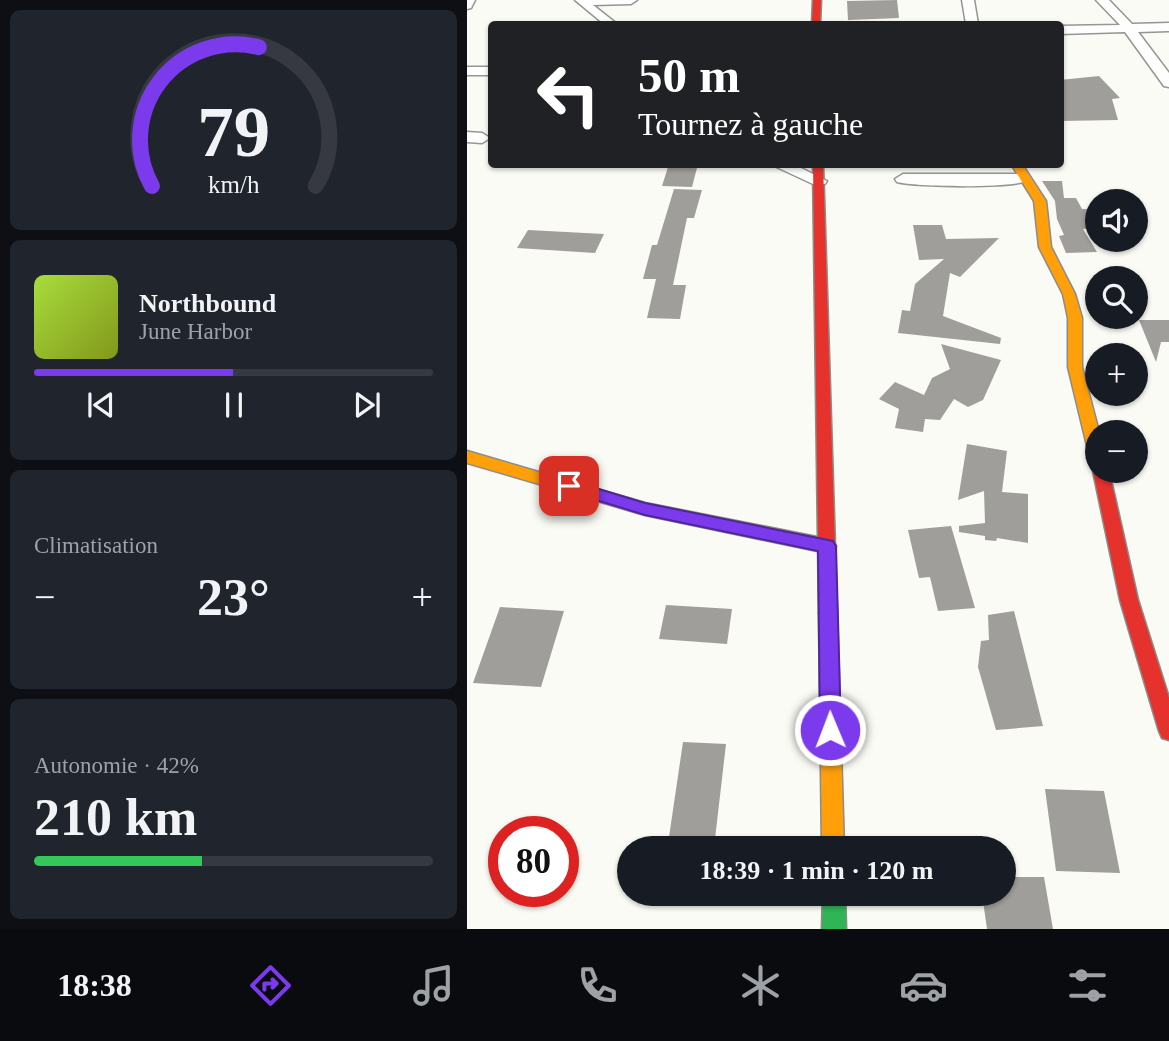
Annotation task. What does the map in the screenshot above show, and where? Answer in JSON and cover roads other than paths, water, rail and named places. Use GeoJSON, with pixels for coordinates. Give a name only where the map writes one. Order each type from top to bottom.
{"type":"FeatureCollection","features":[{"type":"Feature","properties":{"kind":"main road"},"geometry":{"type":"LineString","coordinates":[[816,21],[817,0]]}},
{"type":"Feature","properties":{"kind":"main road"},"geometry":{"type":"LineString","coordinates":[[818,168],[833,836]]}},
{"type":"Feature","properties":{"kind":"main road"},"geometry":{"type":"LineString","coordinates":[[1020,172],[1040,201],[1045,247],[1069,294],[1075,318],[1075,367],[1088,420]]}},
{"type":"Feature","properties":{"kind":"main road"},"geometry":{"type":"LineString","coordinates":[[467,457],[645,509],[827,546]]}},
{"type":"Feature","properties":{"kind":"main road"},"geometry":{"type":"LineString","coordinates":[[1104,483],[1129,600],[1169,731]]}},
{"type":"Feature","properties":{"kind":"main road"},"geometry":{"type":"LineString","coordinates":[[834,906],[834,929]]}},
{"type":"Feature","properties":{"kind":"street"},"geometry":{"type":"LineString","coordinates":[[467,5],[469,0]]}},
{"type":"Feature","properties":{"kind":"street"},"geometry":{"type":"LineString","coordinates":[[580,1],[631,0]]}},
{"type":"Feature","properties":{"kind":"street"},"geometry":{"type":"LineString","coordinates":[[967,0],[971,21]]}},
{"type":"Feature","properties":{"kind":"street"},"geometry":{"type":"LineString","coordinates":[[1102,0],[1121,18],[1169,83]]}},
{"type":"Feature","properties":{"kind":"street"},"geometry":{"type":"LineString","coordinates":[[580,1],[607,21]]}},
{"type":"Feature","properties":{"kind":"street"},"geometry":{"type":"LineString","coordinates":[[1064,30],[1169,27]]}},
{"type":"Feature","properties":{"kind":"street"},"geometry":{"type":"LineString","coordinates":[[467,71],[488,71]]}},
{"type":"Feature","properties":{"kind":"street"},"geometry":{"type":"LineString","coordinates":[[788,168],[819,181]]}},
{"type":"Feature","properties":{"kind":"street"},"geometry":{"type":"LineString","coordinates":[[903,179],[973,181],[1020,172]]}}]}
